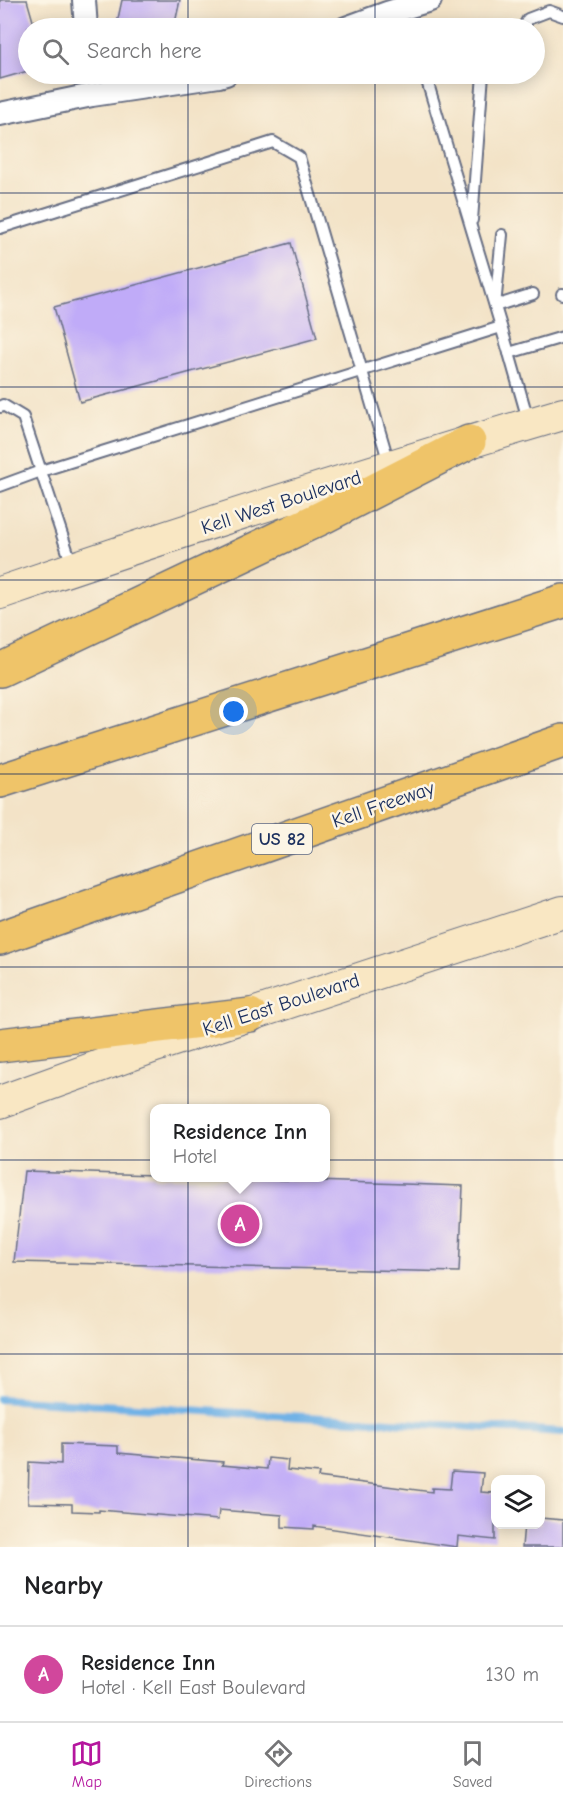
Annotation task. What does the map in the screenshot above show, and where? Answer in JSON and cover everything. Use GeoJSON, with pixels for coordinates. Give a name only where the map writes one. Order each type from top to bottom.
{"type":"FeatureCollection","features":[{"type":"Feature","properties":{"kind":"highway"},"geometry":{"type":"LineString","coordinates":[[0,670],[321,518],[469,442]]}},
{"type":"Feature","properties":{"kind":"highway"},"geometry":{"type":"LineString","coordinates":[[0,781],[563,601]]}},
{"type":"Feature","properties":{"kind":"highway","name":"Kell Freeway"},"geometry":{"type":"LineString","coordinates":[[0,938],[563,741]]}},
{"type":"Feature","properties":{"kind":"highway"},"geometry":{"type":"LineString","coordinates":[[0,1045],[250,1015]]}},
{"type":"Feature","properties":{"kind":"main road","name":"Kell West Boulevard"},"geometry":{"type":"LineString","coordinates":[[0,593],[390,467],[563,414]]}},
{"type":"Feature","properties":{"kind":"main road","name":"Kell East Boulevard"},"geometry":{"type":"LineString","coordinates":[[0,1102],[155,1046],[563,912]]}},
{"type":"Feature","properties":{"kind":"street"},"geometry":{"type":"LineString","coordinates":[[84,0],[85,18]]}},
{"type":"Feature","properties":{"kind":"street"},"geometry":{"type":"LineString","coordinates":[[365,18],[388,6],[430,0]]}},
{"type":"Feature","properties":{"kind":"street"},"geometry":{"type":"LineString","coordinates":[[0,114],[91,84]]}},
{"type":"Feature","properties":{"kind":"lane"},"geometry":{"type":"LineString","coordinates":[[530,18],[549,10],[563,16]]}},
{"type":"Feature","properties":{"kind":"lane"},"geometry":{"type":"LineString","coordinates":[[428,84],[530,424]]}},
{"type":"Feature","properties":{"kind":"lane"},"geometry":{"type":"LineString","coordinates":[[472,228],[482,84]]}},
{"type":"Feature","properties":{"kind":"lane"},"geometry":{"type":"LineString","coordinates":[[0,228],[273,142],[300,157],[390,467]]}},
{"type":"Feature","properties":{"kind":"lane"},"geometry":{"type":"LineString","coordinates":[[495,306],[502,236]]}},
{"type":"Feature","properties":{"kind":"lane"},"geometry":{"type":"LineString","coordinates":[[495,306],[532,294]]}},
{"type":"Feature","properties":{"kind":"lane"},"geometry":{"type":"LineString","coordinates":[[0,486],[41,471],[501,327]]}},
{"type":"Feature","properties":{"kind":"lane"},"geometry":{"type":"LineString","coordinates":[[509,353],[563,337]]}},
{"type":"Feature","properties":{"kind":"lane"},"geometry":{"type":"LineString","coordinates":[[0,406],[3,405],[22,417],[73,568]]}},
{"type":"Feature","properties":{"kind":"building"},"geometry":{"type":"Polygon","coordinates":[[[0,0],[27,0],[32,18],[18,18],[18,74],[0,79],[0,0]]]}},
{"type":"Feature","properties":{"kind":"building"},"geometry":{"type":"Polygon","coordinates":[[[122,0],[180,0],[176,18],[118,18],[122,0]]]}},
{"type":"Feature","properties":{"kind":"building"},"geometry":{"type":"Polygon","coordinates":[[[291,243],[317,338],[80,402],[54,307],[291,243]]]}},
{"type":"Feature","properties":{"kind":"building"},"geometry":{"type":"Polygon","coordinates":[[[24,1171],[150,1175],[150,1182],[330,1182],[463,1186],[459,1272],[14,1262],[24,1171]]]}},
{"type":"Feature","properties":{"kind":"building"},"geometry":{"type":"Polygon","coordinates":[[[61,1444],[118,1446],[118,1453],[223,1462],[222,1465],[267,1469],[268,1458],[288,1460],[287,1470],[319,1473],[318,1477],[432,1492],[432,1488],[450,1489],[452,1471],[483,1473],[481,1492],[491,1493],[491,1529],[495,1529],[495,1540],[458,1536],[457,1547],[314,1526],[314,1529],[282,1527],[282,1515],[219,1510],[218,1520],[99,1510],[99,1512],[72,1511],[72,1504],[28,1503],[29,1462],[61,1464],[61,1444]]]}},
{"type":"Feature","properties":{"kind":"building"},"geometry":{"type":"Polygon","coordinates":[[[545,1518],[563,1520],[563,1547],[522,1547],[524,1529],[545,1529],[545,1518]]]}},
{"type":"Feature","properties":{"kind":"waterway"},"geometry":{"type":"LineString","coordinates":[[0,1399],[563,1432]]}},
{"type":"Feature","properties":{"kind":"place","name":"Residence Inn"},"geometry":{"type":"Point","coordinates":[240,1224]}}]}
